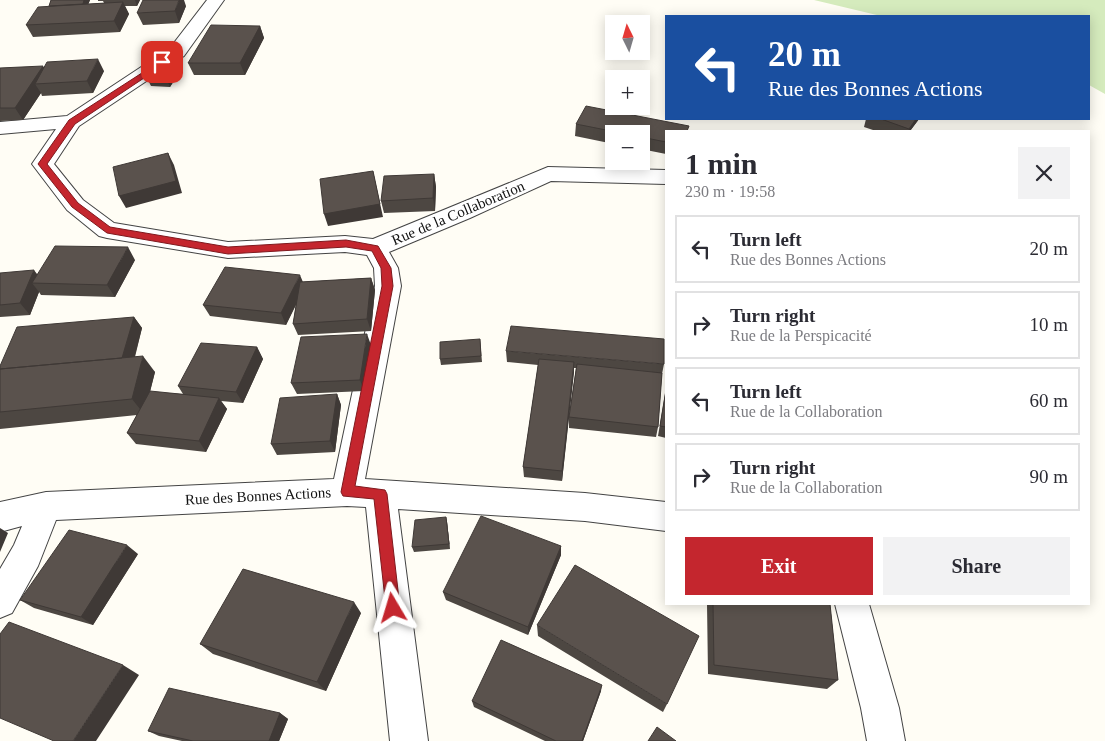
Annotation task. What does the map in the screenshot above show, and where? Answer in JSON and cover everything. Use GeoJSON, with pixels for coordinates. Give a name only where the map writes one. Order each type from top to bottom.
{"type":"FeatureCollection","features":[{"type":"Feature","properties":{"kind":"street","name":"Rue de la Collaboration"},"geometry":{"type":"LineString","coordinates":[[216,0],[177,52],[72,122],[43,164],[75,205],[107,230],[228,250],[346,244],[375,248],[462,213],[548,174],[665,177]]}},
{"type":"Feature","properties":{"kind":"street"},"geometry":{"type":"LineString","coordinates":[[0,128],[72,122]]}},
{"type":"Feature","properties":{"kind":"street"},"geometry":{"type":"LineString","coordinates":[[375,248],[386,268],[388,286],[364,493],[408,741]]}},
{"type":"Feature","properties":{"kind":"street","name":"Rue des Bonnes Actions"},"geometry":{"type":"LineString","coordinates":[[0,517],[46,506],[364,493],[585,507],[665,516]]}},
{"type":"Feature","properties":{"kind":"street"},"geometry":{"type":"LineString","coordinates":[[0,601],[26,555],[46,506]]}},
{"type":"Feature","properties":{"kind":"street"},"geometry":{"type":"LineString","coordinates":[[852,605],[880,708],[886,741]]}},
{"type":"Feature","properties":{"kind":"green space"},"geometry":{"type":"Polygon","coordinates":[[[814,0],[1105,0],[1105,94],[1090,86],[1090,15],[877,15],[814,0]]]}},
{"type":"Feature","properties":{"kind":"building"},"geometry":{"type":"Polygon","coordinates":[[[51,0],[84,0],[83,4],[49,6],[51,0]]]}},
{"type":"Feature","properties":{"kind":"building"},"geometry":{"type":"Polygon","coordinates":[[[143,0],[179,0],[175,11],[137,13],[143,0]]]}},
{"type":"Feature","properties":{"kind":"building"},"geometry":{"type":"Polygon","coordinates":[[[123,2],[114,21],[26,25],[38,7],[123,2]]]}},
{"type":"Feature","properties":{"kind":"building"},"geometry":{"type":"Polygon","coordinates":[[[211,25],[260,26],[240,63],[188,63],[211,25]]]}},
{"type":"Feature","properties":{"kind":"building"},"geometry":{"type":"Polygon","coordinates":[[[98,59],[87,81],[35,84],[47,62],[98,59]]]}},
{"type":"Feature","properties":{"kind":"building"},"geometry":{"type":"Polygon","coordinates":[[[43,66],[15,108],[0,108],[0,68],[43,66]]]}},
{"type":"Feature","properties":{"kind":"building"},"geometry":{"type":"Polygon","coordinates":[[[155,69],[174,70],[167,80],[148,80],[155,69]]]}},
{"type":"Feature","properties":{"kind":"building"},"geometry":{"type":"Polygon","coordinates":[[[586,106],[605,110],[605,115],[632,115],[689,126],[687,130],[665,130],[665,142],[650,139],[650,125],[605,125],[605,130],[576,124],[586,106]]]}},
{"type":"Feature","properties":{"kind":"building"},"geometry":{"type":"Polygon","coordinates":[[[884,120],[915,120],[909,129],[884,120]]]}},
{"type":"Feature","properties":{"kind":"building"},"geometry":{"type":"Polygon","coordinates":[[[168,153],[176,181],[119,196],[113,167],[168,153]]]}},
{"type":"Feature","properties":{"kind":"building"},"geometry":{"type":"Polygon","coordinates":[[[373,171],[380,204],[324,214],[320,179],[373,171]]]}},
{"type":"Feature","properties":{"kind":"building"},"geometry":{"type":"Polygon","coordinates":[[[434,174],[433,198],[381,201],[384,176],[434,174]]]}},
{"type":"Feature","properties":{"kind":"building"},"geometry":{"type":"Polygon","coordinates":[[[55,246],[128,247],[107,285],[32,283],[55,246]]]}},
{"type":"Feature","properties":{"kind":"building"},"geometry":{"type":"Polygon","coordinates":[[[225,267],[300,275],[281,313],[203,305],[225,267]]]}},
{"type":"Feature","properties":{"kind":"building"},"geometry":{"type":"Polygon","coordinates":[[[34,270],[20,303],[0,305],[0,273],[34,270]]]}},
{"type":"Feature","properties":{"kind":"building"},"geometry":{"type":"Polygon","coordinates":[[[371,278],[367,319],[293,324],[300,282],[371,278]]]}},
{"type":"Feature","properties":{"kind":"building"},"geometry":{"type":"Polygon","coordinates":[[[134,317],[122,358],[0,369],[17,327],[134,317]]]}},
{"type":"Feature","properties":{"kind":"building"},"geometry":{"type":"Polygon","coordinates":[[[511,326],[664,339],[664,364],[506,351],[511,326]]]}},
{"type":"Feature","properties":{"kind":"building"},"geometry":{"type":"Polygon","coordinates":[[[367,334],[360,380],[291,383],[301,337],[367,334]]]}},
{"type":"Feature","properties":{"kind":"building"},"geometry":{"type":"Polygon","coordinates":[[[480,339],[481,356],[440,359],[440,342],[480,339]]]}},
{"type":"Feature","properties":{"kind":"building"},"geometry":{"type":"Polygon","coordinates":[[[201,343],[257,347],[236,392],[178,386],[201,343]]]}},
{"type":"Feature","properties":{"kind":"building"},"geometry":{"type":"Polygon","coordinates":[[[143,356],[132,399],[0,412],[0,369],[143,356]]]}},
{"type":"Feature","properties":{"kind":"building"},"geometry":{"type":"Polygon","coordinates":[[[539,359],[574,362],[562,471],[523,467],[539,359]]]}},
{"type":"Feature","properties":{"kind":"building"},"geometry":{"type":"Polygon","coordinates":[[[577,364],[662,373],[658,427],[569,417],[577,364]]]}},
{"type":"Feature","properties":{"kind":"building"},"geometry":{"type":"Polygon","coordinates":[[[150,391],[219,398],[199,441],[127,433],[150,391]]]}},
{"type":"Feature","properties":{"kind":"building"},"geometry":{"type":"Polygon","coordinates":[[[337,394],[330,441],[271,444],[280,398],[337,394]]]}},
{"type":"Feature","properties":{"kind":"building"},"geometry":{"type":"Polygon","coordinates":[[[665,396],[665,427],[660,426],[665,396]]]}},
{"type":"Feature","properties":{"kind":"building"},"geometry":{"type":"Polygon","coordinates":[[[481,516],[561,546],[528,627],[443,592],[481,516]]]}},
{"type":"Feature","properties":{"kind":"building"},"geometry":{"type":"Polygon","coordinates":[[[446,517],[449,544],[412,547],[415,520],[446,517]]]}},
{"type":"Feature","properties":{"kind":"building"},"geometry":{"type":"Polygon","coordinates":[[[69,530],[127,545],[81,617],[20,600],[69,530]]]}},
{"type":"Feature","properties":{"kind":"building"},"geometry":{"type":"Polygon","coordinates":[[[575,565],[699,636],[667,704],[537,625],[575,565]]]}},
{"type":"Feature","properties":{"kind":"building"},"geometry":{"type":"Polygon","coordinates":[[[243,569],[354,602],[317,682],[200,644],[243,569]]]}},
{"type":"Feature","properties":{"kind":"building"},"geometry":{"type":"Polygon","coordinates":[[[713,605],[830,605],[838,680],[714,665],[713,605]]]}},
{"type":"Feature","properties":{"kind":"building"},"geometry":{"type":"Polygon","coordinates":[[[9,622],[123,665],[73,741],[54,741],[0,718],[0,634],[9,622]]]}},
{"type":"Feature","properties":{"kind":"building"},"geometry":{"type":"Polygon","coordinates":[[[501,640],[602,685],[582,741],[556,741],[472,701],[501,640]]]}},
{"type":"Feature","properties":{"kind":"building"},"geometry":{"type":"Polygon","coordinates":[[[169,688],[280,713],[269,741],[193,741],[148,731],[169,688]]]}},
{"type":"Feature","properties":{"kind":"building"},"geometry":{"type":"Polygon","coordinates":[[[657,727],[676,741],[648,741],[657,727]]]}},
{"type":"Feature","properties":{"kind":"route"},"geometry":{"type":"LineString","coordinates":[[162,62],[72,122],[43,164],[75,205],[107,230],[228,250],[346,244],[375,248],[386,268],[388,286],[348,492],[380,494],[393,608]]}}]}
